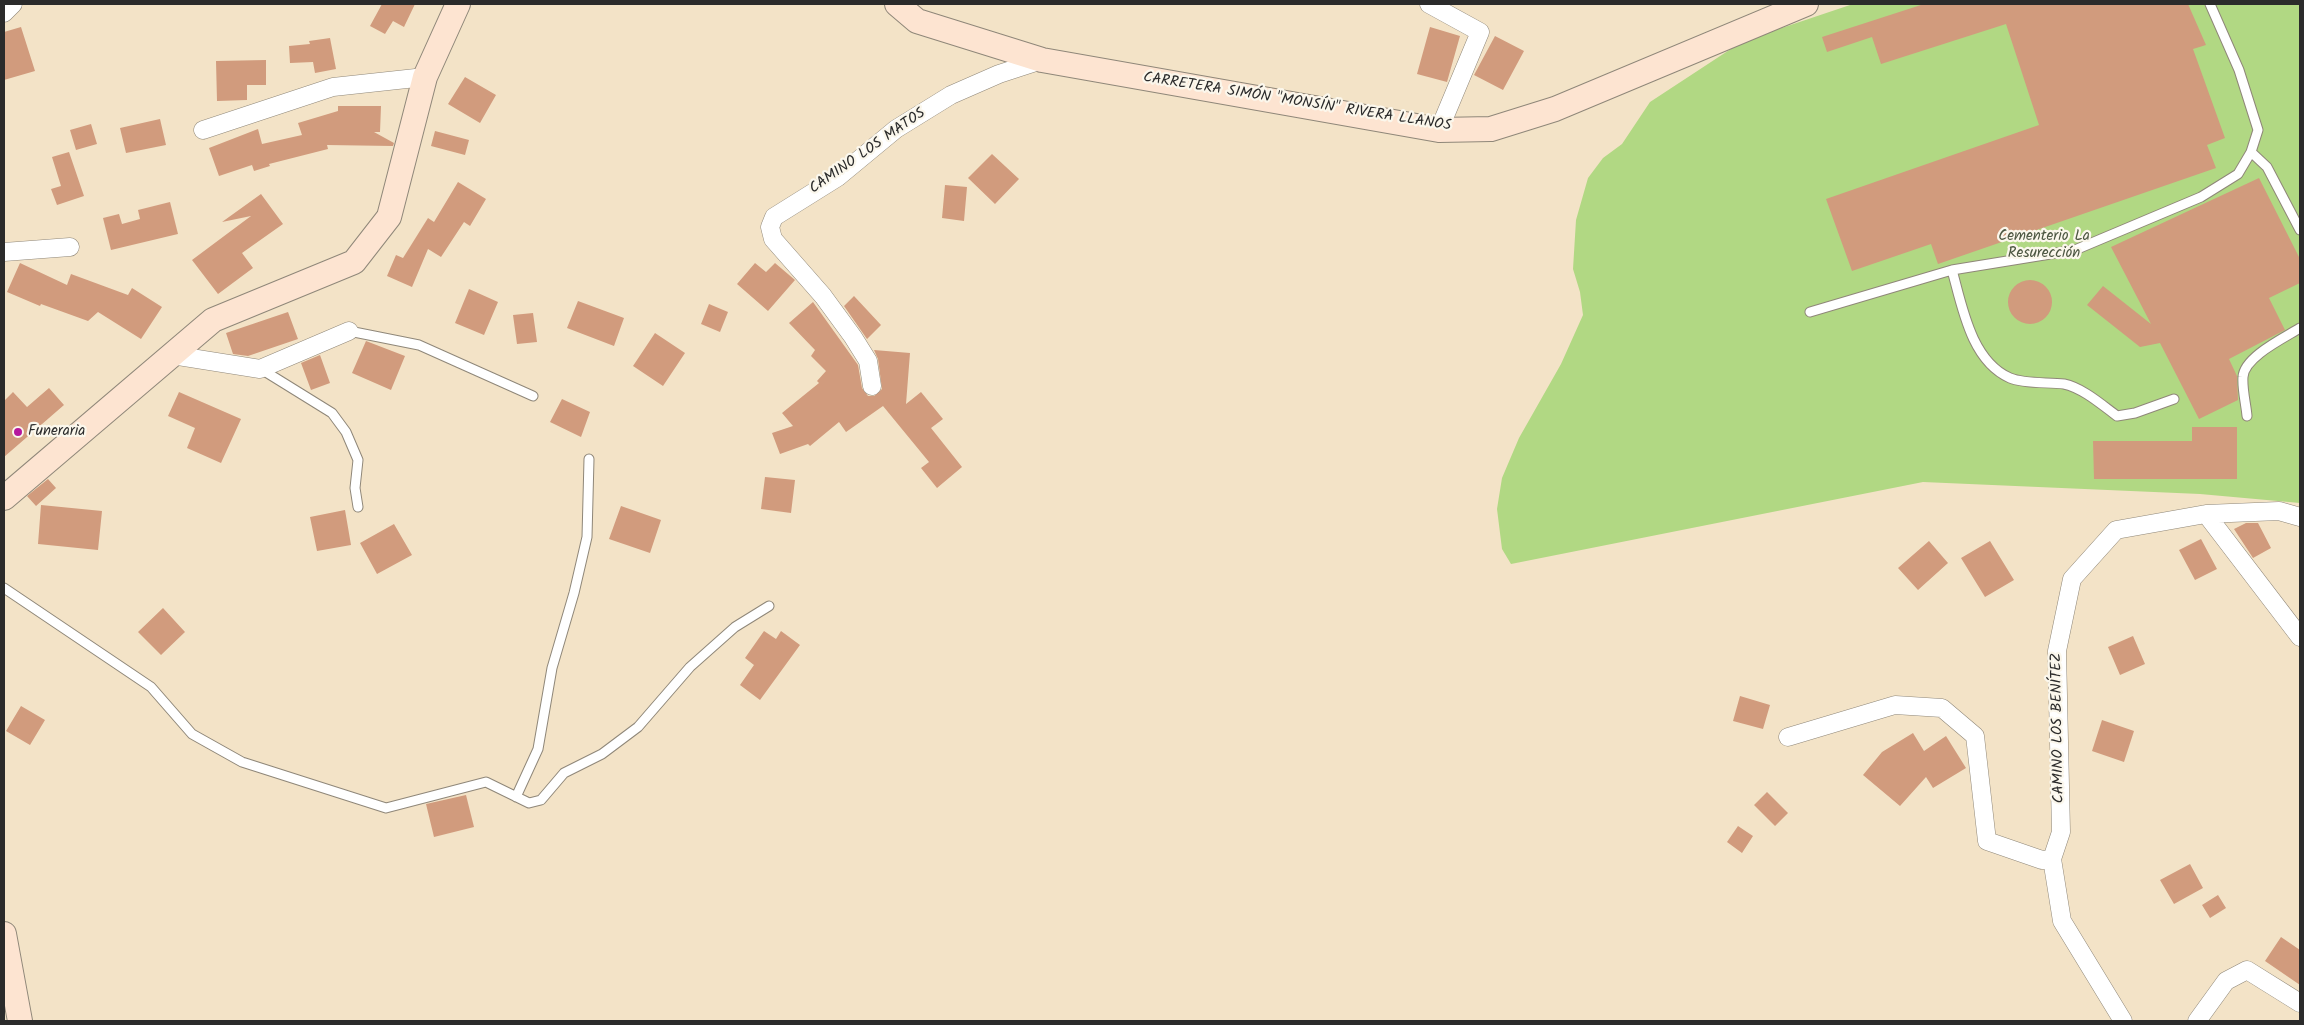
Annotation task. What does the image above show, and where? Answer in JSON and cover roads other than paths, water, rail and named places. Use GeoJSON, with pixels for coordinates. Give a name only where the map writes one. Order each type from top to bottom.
{"type":"FeatureCollection","features":[{"type":"Feature","properties":{"kind":"street"},"geometry":{"type":"LineString","coordinates":[[4,13],[13,4]]}},
{"type":"Feature","properties":{"kind":"street"},"geometry":{"type":"LineString","coordinates":[[4,498],[214,320],[354,262],[389,217],[425,76],[458,4]]}},
{"type":"Feature","properties":{"kind":"street","name":"CARRETERA SIMÓN \"MONSÍN\" RIVERA LLANOS"},"geometry":{"type":"LineString","coordinates":[[897,4],[918,21],[1042,60],[1439,130],[1491,129],[1540,114],[1806,4]]}},
{"type":"Feature","properties":{"kind":"street"},"geometry":{"type":"LineString","coordinates":[[1429,4],[1480,32],[1439,130]]}},
{"type":"Feature","properties":{"kind":"street","name":"CAMINO LOS MATOS"},"geometry":{"type":"LineString","coordinates":[[872,386],[868,361],[853,338],[823,296],[773,239],[770,227],[774,217],[838,178],[896,129],[951,95],[1000,74],[1042,60]]}},
{"type":"Feature","properties":{"kind":"street"},"geometry":{"type":"LineString","coordinates":[[203,130],[333,87],[425,76]]}},
{"type":"Feature","properties":{"kind":"street"},"geometry":{"type":"LineString","coordinates":[[4,252],[70,247]]}},
{"type":"Feature","properties":{"kind":"street"},"geometry":{"type":"LineString","coordinates":[[172,355],[260,369],[349,332]]}},
{"type":"Feature","properties":{"kind":"street","name":"CAMINO LOS BENÍTEZ"},"geometry":{"type":"LineString","coordinates":[[2123,1021],[2062,921],[2052,860],[2061,832],[2057,651],[2072,579],[2116,530],[2206,514],[2279,511],[2300,516]]}},
{"type":"Feature","properties":{"kind":"street"},"geometry":{"type":"LineString","coordinates":[[2206,514],[2300,637]]}},
{"type":"Feature","properties":{"kind":"street"},"geometry":{"type":"LineString","coordinates":[[1788,737],[1895,705],[1942,708],[1976,736],[1987,841],[2042,860],[2052,860]]}},
{"type":"Feature","properties":{"kind":"street"},"geometry":{"type":"LineString","coordinates":[[4,934],[20,1021]]}},
{"type":"Feature","properties":{"kind":"street"},"geometry":{"type":"LineString","coordinates":[[2197,1021],[2226,981],[2247,970],[2300,1003]]}},
{"type":"Feature","properties":{"kind":"lane"},"geometry":{"type":"LineString","coordinates":[[1810,312],[1952,270],[2075,250],[2201,197],[2238,174],[2251,152],[2258,130],[2239,70],[2210,4]]}},
{"type":"Feature","properties":{"kind":"lane"},"geometry":{"type":"LineString","coordinates":[[2251,152],[2267,167],[2300,230]]}},
{"type":"Feature","properties":{"kind":"lane"},"geometry":{"type":"LineString","coordinates":[[1952,270],[1962,309],[1976,345],[1993,366],[2011,378],[2066,385],[2095,400],[2116,416],[2135,413],[2174,399]]}},
{"type":"Feature","properties":{"kind":"lane"},"geometry":{"type":"LineString","coordinates":[[2247,416],[2242,376],[2247,364],[2300,328]]}},
{"type":"Feature","properties":{"kind":"lane"},"geometry":{"type":"LineString","coordinates":[[349,332],[419,345],[533,396]]}},
{"type":"Feature","properties":{"kind":"lane"},"geometry":{"type":"LineString","coordinates":[[260,369],[332,413],[346,432],[358,460],[355,488],[358,507]]}},
{"type":"Feature","properties":{"kind":"lane"},"geometry":{"type":"LineString","coordinates":[[516,797],[538,748],[552,668],[574,593],[587,537],[589,459]]}},
{"type":"Feature","properties":{"kind":"lane"},"geometry":{"type":"LineString","coordinates":[[4,588],[152,687],[192,734],[242,762],[386,808],[486,782],[529,803],[541,800],[564,773],[602,754],[638,727],[690,667],[735,626],[769,606]]}},
{"type":"Feature","properties":{"kind":"place","name":"Funeraria"},"geometry":{"type":"Point","coordinates":[18,432]}},
{"type":"Feature","properties":{"kind":"park label","name":"Cementerio La Resurección"},"geometry":{"type":"Point","coordinates":[2044,246]}}]}
